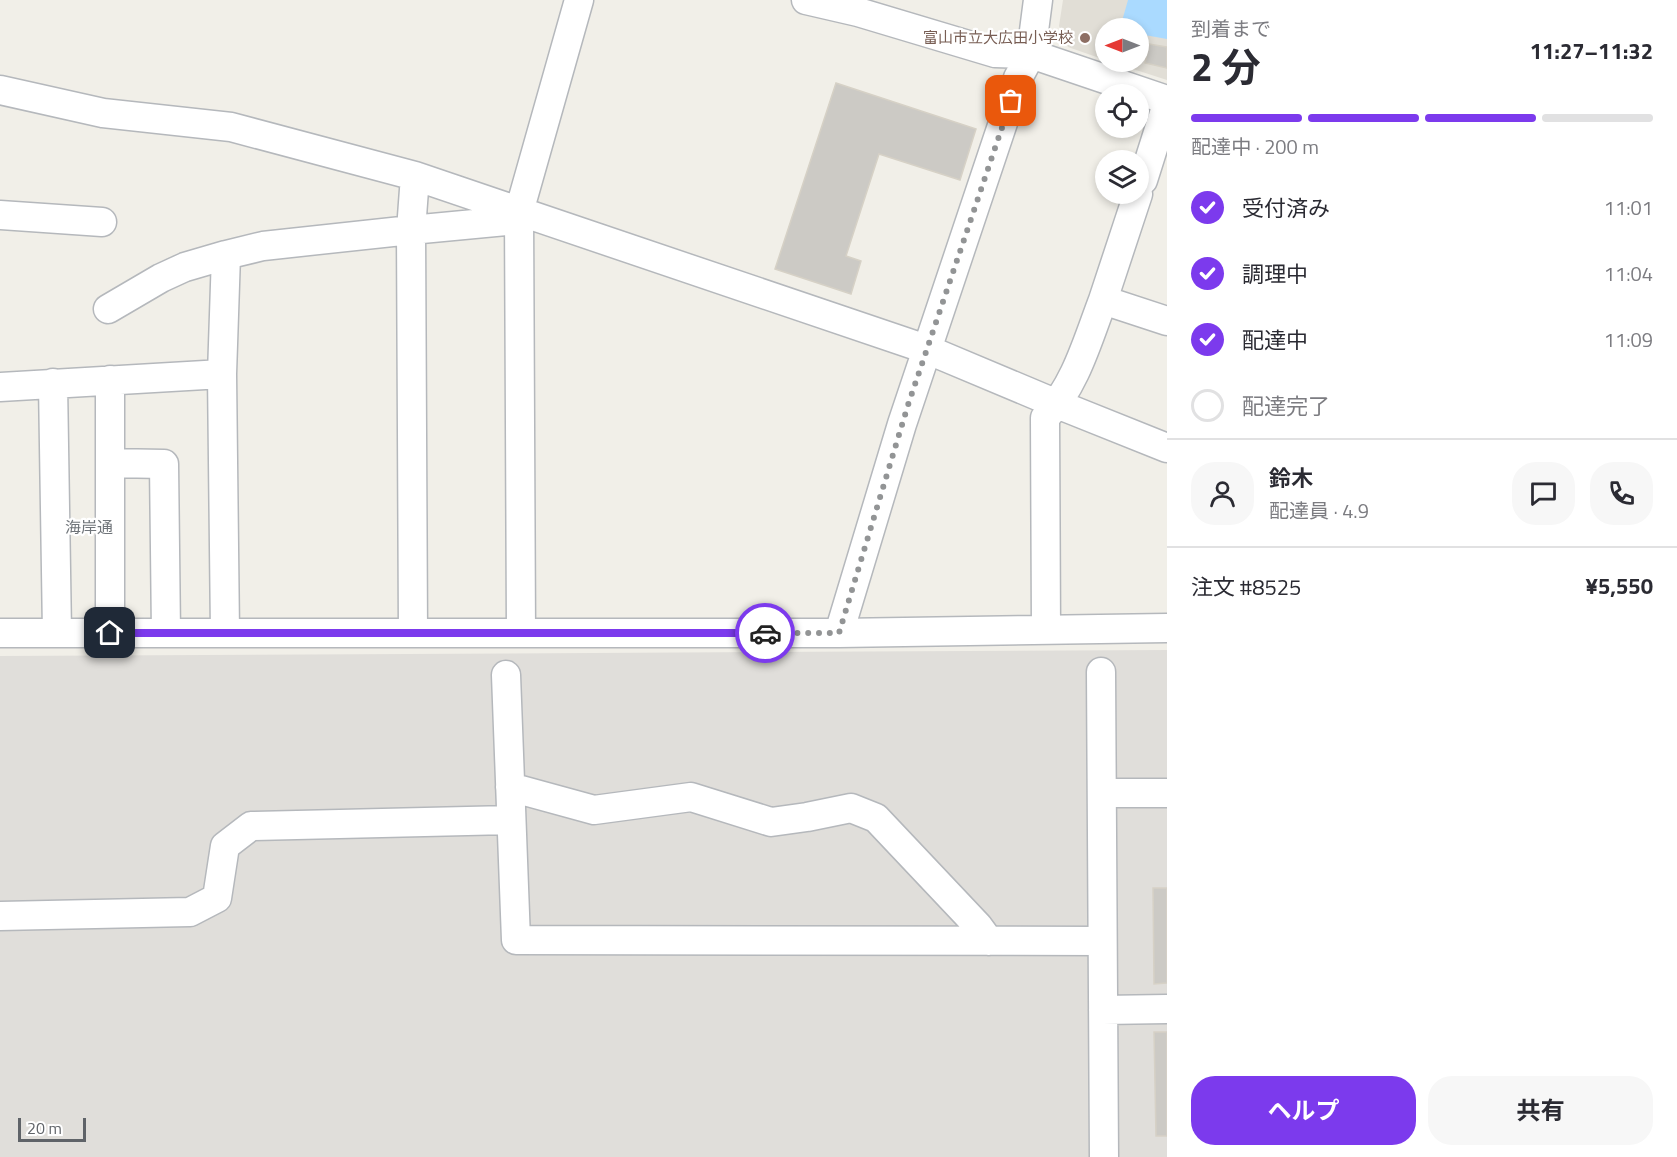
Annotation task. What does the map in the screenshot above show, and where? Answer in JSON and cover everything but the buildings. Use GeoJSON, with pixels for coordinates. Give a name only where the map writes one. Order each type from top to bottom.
{"type":"FeatureCollection","features":[{"type":"Feature","properties":{"kind":"street"},"geometry":{"type":"LineString","coordinates":[[521,633],[519,212],[579,0]]}},
{"type":"Feature","properties":{"kind":"street"},"geometry":{"type":"LineString","coordinates":[[806,0],[858,12],[995,53],[1031,54],[1167,102],[1149,179]]}},
{"type":"Feature","properties":{"kind":"street"},"geometry":{"type":"LineString","coordinates":[[839,633],[926,349],[1018,78],[1031,54],[1038,0]]}},
{"type":"Feature","properties":{"kind":"street"},"geometry":{"type":"LineString","coordinates":[[0,90],[103,113],[231,127],[415,176],[926,349],[1167,448]]}},
{"type":"Feature","properties":{"kind":"street"},"geometry":{"type":"LineString","coordinates":[[413,633],[411,230],[415,176]]}},
{"type":"Feature","properties":{"kind":"street"},"geometry":{"type":"LineString","coordinates":[[1046,630],[1045,418],[1073,379],[1141,204]]}},
{"type":"Feature","properties":{"kind":"street"},"geometry":{"type":"LineString","coordinates":[[108,309],[160,278],[185,267],[263,246],[506,221],[519,212]]}},
{"type":"Feature","properties":{"kind":"street"},"geometry":{"type":"LineString","coordinates":[[0,214],[102,222]]}},
{"type":"Feature","properties":{"kind":"street"},"geometry":{"type":"LineString","coordinates":[[225,633],[222,374],[226,255]]}},
{"type":"Feature","properties":{"kind":"street"},"geometry":{"type":"LineString","coordinates":[[1103,300],[1167,321]]}},
{"type":"Feature","properties":{"kind":"street"},"geometry":{"type":"LineString","coordinates":[[0,387],[222,374]]}},
{"type":"Feature","properties":{"kind":"street"},"geometry":{"type":"LineString","coordinates":[[110,380],[110,633]]}},
{"type":"Feature","properties":{"kind":"street"},"geometry":{"type":"LineString","coordinates":[[53,383],[57,633]]}},
{"type":"Feature","properties":{"kind":"street"},"geometry":{"type":"LineString","coordinates":[[110,463],[164,464],[166,633]]}},
{"type":"Feature","properties":{"kind":"street"},"geometry":{"type":"LineString","coordinates":[[0,633],[839,633],[1167,628]]}},
{"type":"Feature","properties":{"kind":"street"},"geometry":{"type":"LineString","coordinates":[[1101,672],[1104,1157]]}},
{"type":"Feature","properties":{"kind":"street"},"geometry":{"type":"LineString","coordinates":[[506,675],[516,940],[1102,941]]}},
{"type":"Feature","properties":{"kind":"street"},"geometry":{"type":"LineString","coordinates":[[510,787],[594,810],[691,797],[771,822],[850,808],[876,818],[978,926],[989,941]]}},
{"type":"Feature","properties":{"kind":"street"},"geometry":{"type":"LineString","coordinates":[[1102,793],[1167,793]]}},
{"type":"Feature","properties":{"kind":"street"},"geometry":{"type":"LineString","coordinates":[[0,916],[190,912],[217,898],[225,846],[251,826],[511,820]]}},
{"type":"Feature","properties":{"kind":"street"},"geometry":{"type":"LineString","coordinates":[[1103,1010],[1167,1009]]}},
{"type":"Feature","properties":{"kind":"shaded area","name":"富山市立大広田小学校"},"geometry":{"type":"Polygon","coordinates":[[[1063,0],[1167,0],[1167,80],[1142,72],[1149,72],[1149,18],[1095,18],[1095,56],[1068,47],[1059,26],[1063,0]]]}},
{"type":"Feature","properties":{"kind":"shaded area"},"geometry":{"type":"Polygon","coordinates":[[[1167,650],[1167,1157],[0,1157],[0,656],[1167,650]]]}},
{"type":"Feature","properties":{"kind":"water"},"geometry":{"type":"Polygon","coordinates":[[[1128,0],[1167,0],[1167,39],[1149,36],[1149,18],[1123,18],[1128,0]]]}},
{"type":"Feature","properties":{"kind":"way so far"},"geometry":{"type":"LineString","coordinates":[[765,633],[839,633],[926,349],[1011,101]]}},
{"type":"Feature","properties":{"kind":"place","name":"富山市立大広田小学校"},"geometry":{"type":"Point","coordinates":[1085,38]}},
{"type":"Feature","properties":{"kind":"district","name":"海岸通"},"geometry":{"type":"Point","coordinates":[89,527]}},
{"type":"Feature","properties":{"kind":"route"},"geometry":{"type":"LineString","coordinates":[[110,633],[765,633]]}}]}
